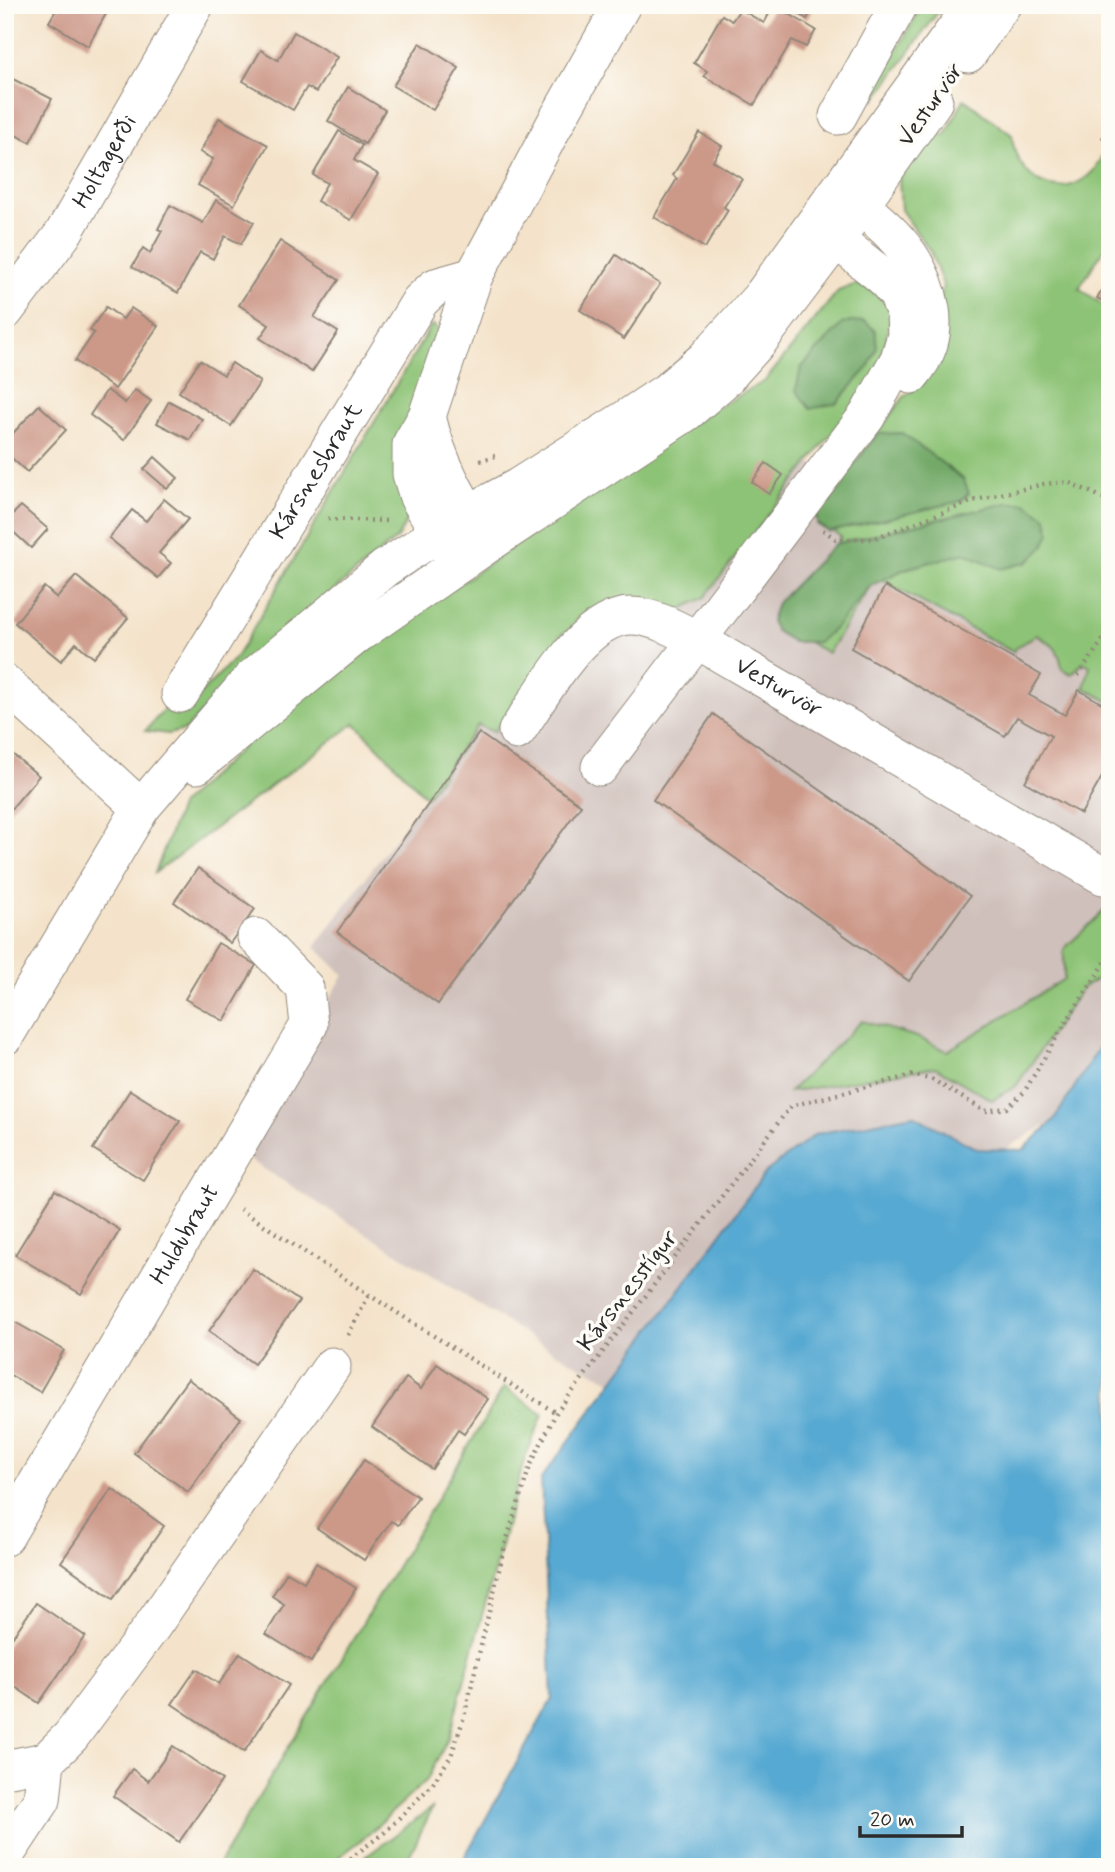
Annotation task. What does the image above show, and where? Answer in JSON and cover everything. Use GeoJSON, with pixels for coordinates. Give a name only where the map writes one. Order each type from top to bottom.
{"type":"FeatureCollection","features":[{"type":"Feature","properties":{"kind":"street","name":"Holtagerði"},"geometry":{"type":"LineString","coordinates":[[5,311],[63,234],[195,5]]}},
{"type":"Feature","properties":{"kind":"street"},"geometry":{"type":"LineString","coordinates":[[141,808],[242,730],[358,634],[458,565],[465,531],[432,486],[432,439],[427,416],[474,276],[622,5]]}},
{"type":"Feature","properties":{"kind":"street"},"geometry":{"type":"LineString","coordinates":[[838,116],[899,5]]}},
{"type":"Feature","properties":{"kind":"street","name":"Vesturvör"},"geometry":{"type":"LineString","coordinates":[[849,198],[973,5]]}},
{"type":"Feature","properties":{"kind":"street","name":"Vesturvör"},"geometry":{"type":"LineString","coordinates":[[465,531],[677,419],[714,388],[759,341],[825,231],[1002,5]]}},
{"type":"Feature","properties":{"kind":"street"},"geometry":{"type":"LineString","coordinates":[[849,198],[895,236],[915,261],[927,289],[933,322],[923,361],[867,416]]}},
{"type":"Feature","properties":{"kind":"street"},"geometry":{"type":"LineString","coordinates":[[600,767],[867,416],[899,359],[906,336],[905,313],[897,295],[883,277],[825,231]]}},
{"type":"Feature","properties":{"kind":"street","name":"Kársnesbraut"},"geometry":{"type":"LineString","coordinates":[[180,694],[419,301],[435,287],[474,276]]}},
{"type":"Feature","properties":{"kind":"street"},"geometry":{"type":"LineString","coordinates":[[5,1037],[141,808],[252,678],[385,568],[465,531]]}},
{"type":"Feature","properties":{"kind":"street","name":"Vesturvör"},"geometry":{"type":"LineString","coordinates":[[517,731],[577,646],[602,623],[617,617],[634,615],[675,629],[697,640],[1103,876]]}},
{"type":"Feature","properties":{"kind":"street"},"geometry":{"type":"LineString","coordinates":[[5,683],[141,808]]}},
{"type":"Feature","properties":{"kind":"street","name":"Huldubraut"},"geometry":{"type":"LineString","coordinates":[[5,1537],[309,1025],[305,988],[256,937]]}},
{"type":"Feature","properties":{"kind":"street"},"geometry":{"type":"LineString","coordinates":[[5,1769],[46,1761],[71,1736],[151,1628],[332,1366]]}},
{"type":"Feature","properties":{"kind":"street"},"geometry":{"type":"LineString","coordinates":[[8,1851],[42,1800],[46,1761]]}},
{"type":"Feature","properties":{"kind":"path"},"geometry":{"type":"LineString","coordinates":[[1102,136],[1110,141]]}},
{"type":"Feature","properties":{"kind":"path"},"geometry":{"type":"LineString","coordinates":[[294,507],[312,518],[387,522],[432,486],[470,464],[503,453]]}},
{"type":"Feature","properties":{"kind":"path"},"geometry":{"type":"LineString","coordinates":[[794,510],[836,539],[851,540],[873,539],[976,500],[1044,484],[1069,482],[1110,501]]}},
{"type":"Feature","properties":{"kind":"path"},"geometry":{"type":"LineString","coordinates":[[1078,676],[1110,630]]}},
{"type":"Feature","properties":{"kind":"path","name":"Kársnesstígur"},"geometry":{"type":"LineString","coordinates":[[338,1867],[394,1823],[431,1786],[451,1756],[464,1717],[505,1545],[530,1466],[556,1413],[792,1107],[913,1075],[933,1080],[985,1111],[1007,1108],[1024,1092],[1063,1026],[1110,956]]}},
{"type":"Feature","properties":{"kind":"path"},"geometry":{"type":"LineString","coordinates":[[210,1189],[369,1295],[556,1413]]}},
{"type":"Feature","properties":{"kind":"path"},"geometry":{"type":"LineString","coordinates":[[332,1366],[369,1295]]}},
{"type":"Feature","properties":{"kind":"shaded area"},"geometry":{"type":"Polygon","coordinates":[[[778,441],[1110,657],[1110,1030],[1054,1120],[613,1382],[554,1352],[237,1152],[344,975],[315,947],[478,725],[494,731],[562,634],[587,619],[778,441]]]}},
{"type":"Feature","properties":{"kind":"green space"},"geometry":{"type":"Polygon","coordinates":[[[923,5],[943,5],[875,100],[871,94],[923,5]]]}},
{"type":"Feature","properties":{"kind":"green space"},"geometry":{"type":"Polygon","coordinates":[[[964,99],[1012,135],[1020,162],[1038,181],[1049,186],[1075,184],[1088,176],[1110,139],[1110,224],[1105,232],[1110,236],[1110,240],[1079,288],[1110,310],[1110,702],[1084,688],[1090,666],[1083,662],[1072,674],[1062,669],[1055,648],[1036,635],[1013,652],[876,577],[828,653],[780,627],[841,537],[814,517],[904,397],[923,383],[943,285],[930,251],[901,210],[899,178],[926,126],[945,136],[964,99]]]}},
{"type":"Feature","properties":{"kind":"green space"},"geometry":{"type":"Polygon","coordinates":[[[856,284],[875,292],[893,312],[876,376],[704,598],[661,619],[587,619],[562,634],[494,732],[478,725],[426,797],[355,723],[155,873],[181,804],[302,692],[709,412],[765,381],[838,291],[856,284]]]}},
{"type":"Feature","properties":{"kind":"green space"},"geometry":{"type":"Polygon","coordinates":[[[864,321],[875,330],[877,347],[868,368],[837,403],[810,409],[796,390],[801,368],[843,323],[864,321]]]}},
{"type":"Feature","properties":{"kind":"green space"},"geometry":{"type":"Polygon","coordinates":[[[432,324],[443,333],[402,468],[408,519],[397,538],[265,648],[185,730],[168,734],[145,731],[172,701],[201,693],[237,656],[432,324]]]}},
{"type":"Feature","properties":{"kind":"green space"},"geometry":{"type":"Polygon","coordinates":[[[902,433],[963,479],[969,493],[961,501],[829,532],[817,524],[817,513],[877,434],[902,433]]]}},
{"type":"Feature","properties":{"kind":"green space"},"geometry":{"type":"Polygon","coordinates":[[[1007,503],[1026,503],[1047,518],[1050,533],[1043,547],[1028,562],[1001,569],[965,553],[905,569],[870,586],[837,626],[818,642],[793,642],[776,631],[771,621],[777,603],[835,544],[1007,503]]]}},
{"type":"Feature","properties":{"kind":"green space"},"geometry":{"type":"Polygon","coordinates":[[[1110,905],[1110,973],[1083,987],[1016,1086],[992,1100],[935,1067],[789,1092],[862,1021],[917,1037],[947,1051],[1064,979],[1064,949],[1110,905]]]}},
{"type":"Feature","properties":{"kind":"green space"},"geometry":{"type":"Polygon","coordinates":[[[504,1387],[543,1414],[524,1461],[449,1737],[427,1780],[364,1838],[326,1867],[217,1867],[504,1387]]]}},
{"type":"Feature","properties":{"kind":"green space"},"geometry":{"type":"Polygon","coordinates":[[[433,1807],[404,1867],[352,1867],[433,1807]]]}},
{"type":"Feature","properties":{"kind":"water"},"geometry":{"type":"Polygon","coordinates":[[[1110,1030],[1110,1867],[459,1867],[552,1699],[541,1479],[766,1172],[816,1134],[913,1115],[977,1149],[1023,1150],[1054,1120],[1110,1030]]]}},
{"type":"Feature","properties":{"kind":"building"},"geometry":{"type":"Polygon","coordinates":[[[59,5],[111,5],[88,46],[49,22],[59,5]]]}},
{"type":"Feature","properties":{"kind":"building"},"geometry":{"type":"Polygon","coordinates":[[[774,5],[816,30],[806,47],[792,40],[754,105],[704,76],[707,71],[694,63],[722,15],[732,21],[740,9],[764,23],[774,5]]]}},
{"type":"Feature","properties":{"kind":"building"},"geometry":{"type":"Polygon","coordinates":[[[784,5],[815,5],[807,19],[784,5]]]}},
{"type":"Feature","properties":{"kind":"building"},"geometry":{"type":"Polygon","coordinates":[[[294,32],[337,57],[316,92],[307,87],[293,110],[243,81],[261,50],[278,60],[294,32]]]}},
{"type":"Feature","properties":{"kind":"building"},"geometry":{"type":"Polygon","coordinates":[[[420,43],[459,68],[433,110],[393,86],[420,43]]]}},
{"type":"Feature","properties":{"kind":"building"},"geometry":{"type":"Polygon","coordinates":[[[5,75],[52,99],[30,142],[5,130],[5,75]]]}},
{"type":"Feature","properties":{"kind":"building"},"geometry":{"type":"Polygon","coordinates":[[[348,87],[385,110],[365,144],[328,121],[348,87]]]}},
{"type":"Feature","properties":{"kind":"building"},"geometry":{"type":"Polygon","coordinates":[[[219,118],[268,145],[234,205],[198,185],[213,159],[200,152],[219,118]]]}},
{"type":"Feature","properties":{"kind":"building"},"geometry":{"type":"Polygon","coordinates":[[[339,131],[362,145],[354,160],[378,174],[351,220],[317,201],[327,183],[313,175],[339,131]]]}},
{"type":"Feature","properties":{"kind":"building"},"geometry":{"type":"Polygon","coordinates":[[[699,132],[722,146],[713,161],[742,179],[724,207],[728,210],[705,248],[654,217],[677,179],[673,175],[699,132]]]}},
{"type":"Feature","properties":{"kind":"building"},"geometry":{"type":"Polygon","coordinates":[[[216,200],[254,222],[241,244],[225,236],[213,259],[200,252],[178,293],[132,267],[143,248],[150,253],[162,231],[158,229],[170,205],[203,223],[216,200]]]}},
{"type":"Feature","properties":{"kind":"building"},"geometry":{"type":"Polygon","coordinates":[[[280,241],[339,280],[314,317],[338,332],[312,372],[260,338],[269,325],[239,305],[280,241]]]}},
{"type":"Feature","properties":{"kind":"building"},"geometry":{"type":"Polygon","coordinates":[[[616,255],[660,284],[624,339],[580,310],[616,255]]]}},
{"type":"Feature","properties":{"kind":"building"},"geometry":{"type":"Polygon","coordinates":[[[1110,277],[1110,305],[1097,298],[1110,277]]]}},
{"type":"Feature","properties":{"kind":"building"},"geometry":{"type":"Polygon","coordinates":[[[106,307],[123,319],[131,308],[158,326],[115,389],[75,361],[94,333],[90,330],[106,307]]]}},
{"type":"Feature","properties":{"kind":"building"},"geometry":{"type":"Polygon","coordinates":[[[200,360],[224,375],[232,363],[260,382],[231,426],[179,392],[200,360]]]}},
{"type":"Feature","properties":{"kind":"building"},"geometry":{"type":"Polygon","coordinates":[[[107,390],[125,403],[135,390],[151,401],[124,440],[90,415],[107,390]]]}},
{"type":"Feature","properties":{"kind":"building"},"geometry":{"type":"Polygon","coordinates":[[[169,401],[202,419],[190,440],[157,423],[169,401]]]}},
{"type":"Feature","properties":{"kind":"building"},"geometry":{"type":"Polygon","coordinates":[[[39,405],[66,430],[27,472],[5,452],[5,442],[39,405]]]}},
{"type":"Feature","properties":{"kind":"building"},"geometry":{"type":"Polygon","coordinates":[[[155,457],[178,478],[167,489],[144,469],[155,457]]]}},
{"type":"Feature","properties":{"kind":"building"},"geometry":{"type":"Polygon","coordinates":[[[766,463],[783,475],[769,494],[752,482],[766,463]]]}},
{"type":"Feature","properties":{"kind":"building"},"geometry":{"type":"Polygon","coordinates":[[[164,499],[188,519],[159,553],[171,563],[158,578],[109,538],[132,510],[146,521],[164,499]]]}},
{"type":"Feature","properties":{"kind":"building"},"geometry":{"type":"Polygon","coordinates":[[[21,506],[48,529],[31,548],[10,529],[5,534],[5,522],[21,506]]]}},
{"type":"Feature","properties":{"kind":"building"},"geometry":{"type":"Polygon","coordinates":[[[76,576],[128,618],[94,658],[76,643],[61,661],[15,623],[44,587],[57,598],[76,576]]]}},
{"type":"Feature","properties":{"kind":"building"},"geometry":{"type":"Polygon","coordinates":[[[885,586],[1041,675],[1029,695],[1065,715],[1079,690],[1110,708],[1110,763],[1081,814],[1025,782],[1051,736],[1017,717],[1005,736],[851,648],[885,586]]]}},
{"type":"Feature","properties":{"kind":"building"},"geometry":{"type":"Polygon","coordinates":[[[713,714],[970,896],[909,981],[653,800],[713,714]]]}},
{"type":"Feature","properties":{"kind":"building"},"geometry":{"type":"Polygon","coordinates":[[[479,733],[581,805],[438,1004],[337,932],[479,733]]]}},
{"type":"Feature","properties":{"kind":"building"},"geometry":{"type":"Polygon","coordinates":[[[5,748],[39,776],[5,816],[5,748]]]}},
{"type":"Feature","properties":{"kind":"building"},"geometry":{"type":"Polygon","coordinates":[[[198,868],[255,909],[230,943],[174,902],[198,868]]]}},
{"type":"Feature","properties":{"kind":"building"},"geometry":{"type":"Polygon","coordinates":[[[218,943],[256,965],[224,1021],[185,999],[218,943]]]}},
{"type":"Feature","properties":{"kind":"building"},"geometry":{"type":"Polygon","coordinates":[[[130,1090],[180,1121],[143,1180],[93,1149],[130,1090]]]}},
{"type":"Feature","properties":{"kind":"building"},"geometry":{"type":"Polygon","coordinates":[[[55,1190],[120,1230],[81,1294],[15,1255],[55,1190]]]}},
{"type":"Feature","properties":{"kind":"building"},"geometry":{"type":"Polygon","coordinates":[[[253,1269],[299,1301],[254,1364],[209,1331],[253,1269]]]}},
{"type":"Feature","properties":{"kind":"building"},"geometry":{"type":"Polygon","coordinates":[[[13,1321],[64,1350],[40,1392],[5,1372],[5,1334],[13,1321]]]}},
{"type":"Feature","properties":{"kind":"building"},"geometry":{"type":"Polygon","coordinates":[[[437,1364],[488,1399],[464,1434],[458,1430],[432,1469],[372,1427],[406,1378],[421,1389],[437,1364]]]}},
{"type":"Feature","properties":{"kind":"building"},"geometry":{"type":"Polygon","coordinates":[[[188,1379],[241,1418],[188,1492],[134,1453],[188,1379]]]}},
{"type":"Feature","properties":{"kind":"building"},"geometry":{"type":"Polygon","coordinates":[[[364,1460],[418,1497],[398,1525],[391,1521],[364,1560],[317,1528],[364,1460]]]}},
{"type":"Feature","properties":{"kind":"building"},"geometry":{"type":"Polygon","coordinates":[[[112,1489],[164,1526],[113,1599],[61,1562],[112,1489]]]}},
{"type":"Feature","properties":{"kind":"building"},"geometry":{"type":"Polygon","coordinates":[[[316,1563],[356,1588],[311,1662],[266,1634],[284,1604],[272,1596],[287,1572],[304,1582],[316,1563]]]}},
{"type":"Feature","properties":{"kind":"building"},"geometry":{"type":"Polygon","coordinates":[[[36,1603],[85,1636],[39,1703],[5,1680],[5,1648],[36,1603]]]}},
{"type":"Feature","properties":{"kind":"building"},"geometry":{"type":"Polygon","coordinates":[[[240,1653],[289,1685],[244,1752],[172,1704],[196,1669],[219,1684],[240,1653]]]}},
{"type":"Feature","properties":{"kind":"building"},"geometry":{"type":"Polygon","coordinates":[[[173,1746],[222,1780],[179,1842],[113,1796],[132,1769],[148,1781],[173,1746]]]}}]}
